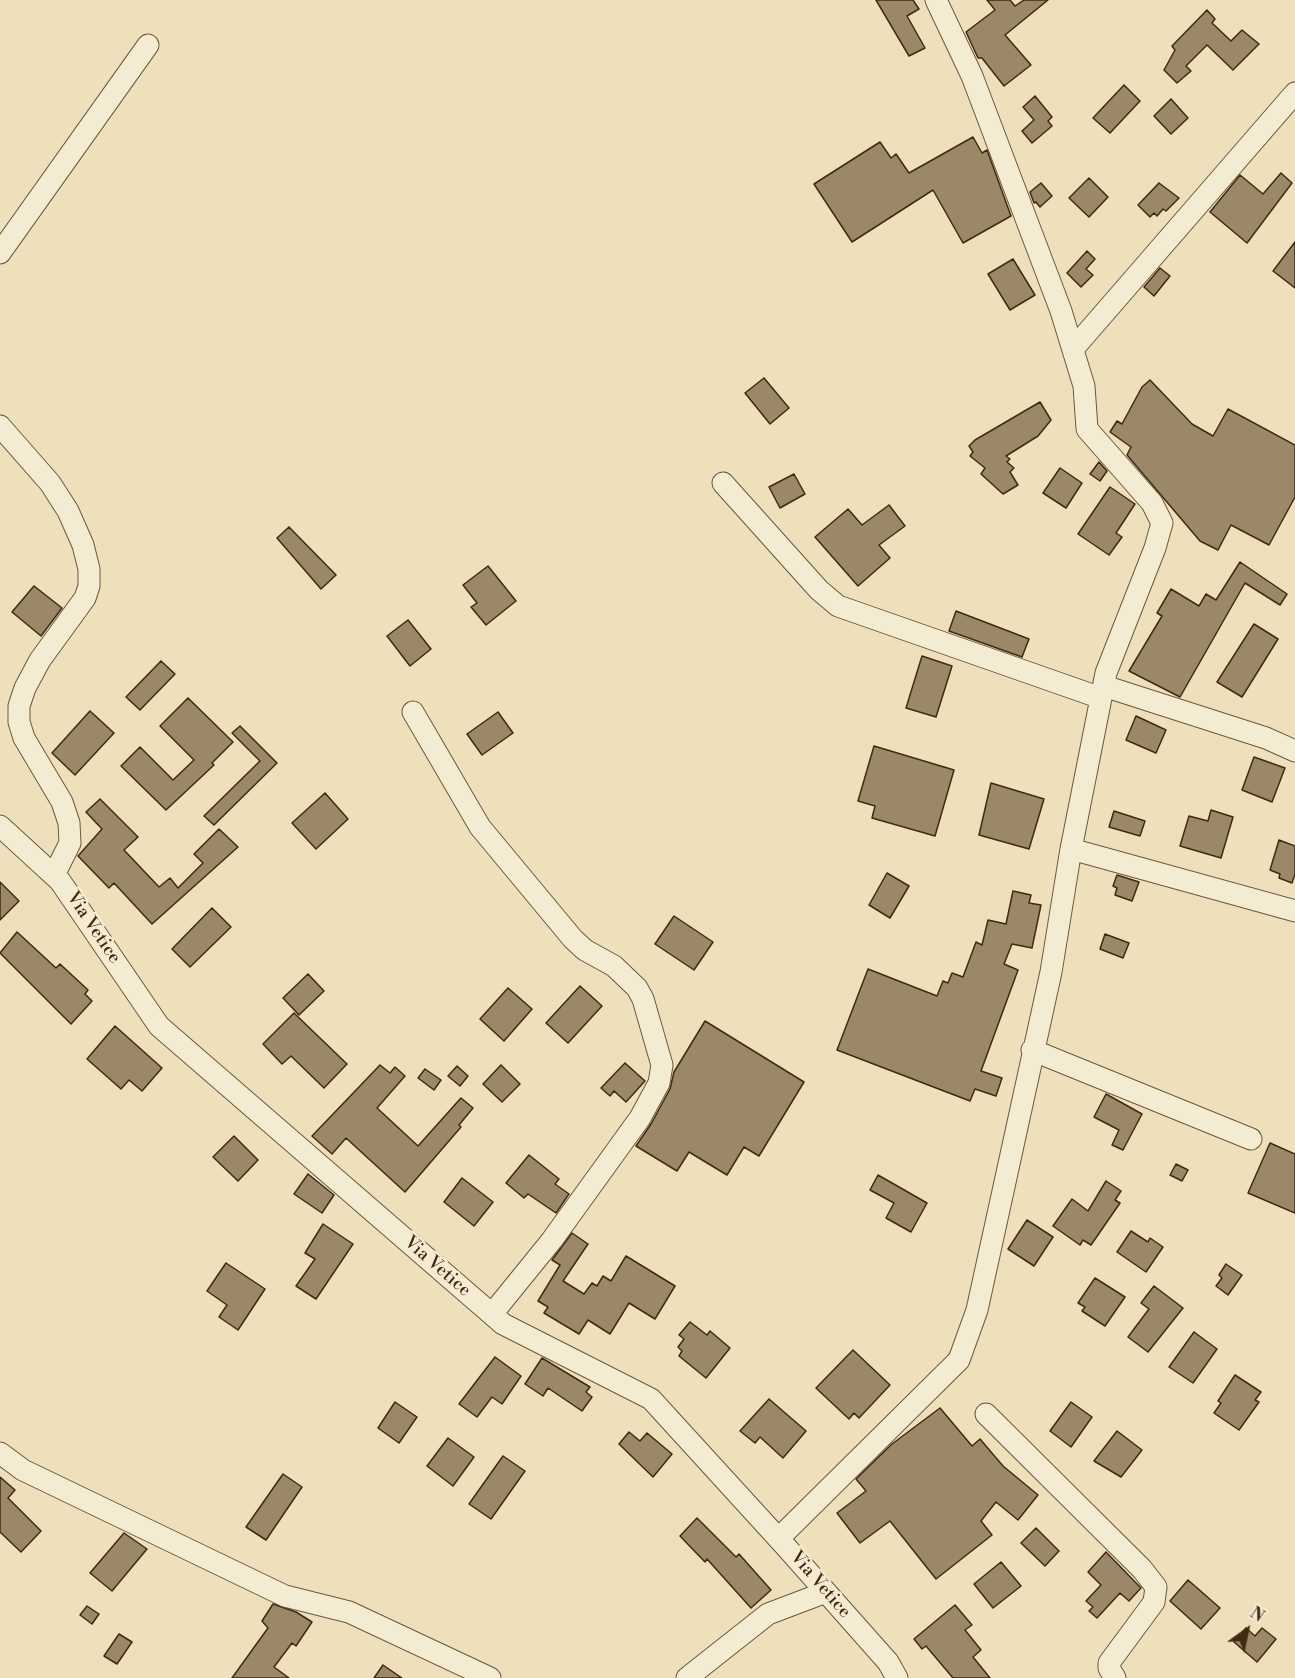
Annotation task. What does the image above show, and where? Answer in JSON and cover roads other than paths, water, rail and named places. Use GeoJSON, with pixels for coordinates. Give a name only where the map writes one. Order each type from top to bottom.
{"type":"FeatureCollection","features":[{"type":"Feature","properties":{"kind":"street"},"geometry":{"type":"LineString","coordinates":[[778,1538],[959,1360],[977,1311],[1050,972],[1071,849],[1106,673],[1155,548],[1162,523],[1152,502],[1087,429],[1084,386],[1061,310],[972,76],[936,0]]}},
{"type":"Feature","properties":{"kind":"street"},"geometry":{"type":"LineString","coordinates":[[0,253],[148,45]]}},
{"type":"Feature","properties":{"kind":"street"},"geometry":{"type":"LineString","coordinates":[[1073,349],[1295,93]]}},
{"type":"Feature","properties":{"kind":"street"},"geometry":{"type":"LineString","coordinates":[[0,426],[50,483],[68,511],[83,545],[89,569],[89,586],[85,598],[40,660],[25,688],[19,706],[19,722],[24,738],[62,802],[69,823],[70,843],[54,875]]}},
{"type":"Feature","properties":{"kind":"street"},"geometry":{"type":"LineString","coordinates":[[723,483],[819,590],[838,606],[1102,692],[1266,738],[1295,751]]}},
{"type":"Feature","properties":{"kind":"street"},"geometry":{"type":"LineString","coordinates":[[413,712],[480,827],[573,939],[585,950],[614,966],[637,988],[643,999],[662,1065],[659,1083],[640,1118],[552,1240],[492,1314]]}},
{"type":"Feature","properties":{"kind":"street","name":"Via Vetice"},"geometry":{"type":"LineString","coordinates":[[0,826],[54,875],[159,1026],[503,1324],[651,1399],[888,1662],[897,1678]]}},
{"type":"Feature","properties":{"kind":"street"},"geometry":{"type":"LineString","coordinates":[[1071,849],[1295,911]]}},
{"type":"Feature","properties":{"kind":"street"},"geometry":{"type":"LineString","coordinates":[[1032,1050],[1251,1139]]}},
{"type":"Feature","properties":{"kind":"street"},"geometry":{"type":"LineString","coordinates":[[986,1414],[1143,1569],[1156,1587],[1154,1602],[1109,1664],[1108,1668],[1115,1678]]}},
{"type":"Feature","properties":{"kind":"street"},"geometry":{"type":"LineString","coordinates":[[0,1453],[23,1470],[285,1596],[349,1612],[490,1678]]}},
{"type":"Feature","properties":{"kind":"street"},"geometry":{"type":"LineString","coordinates":[[687,1678],[768,1614],[826,1592]]}}]}
